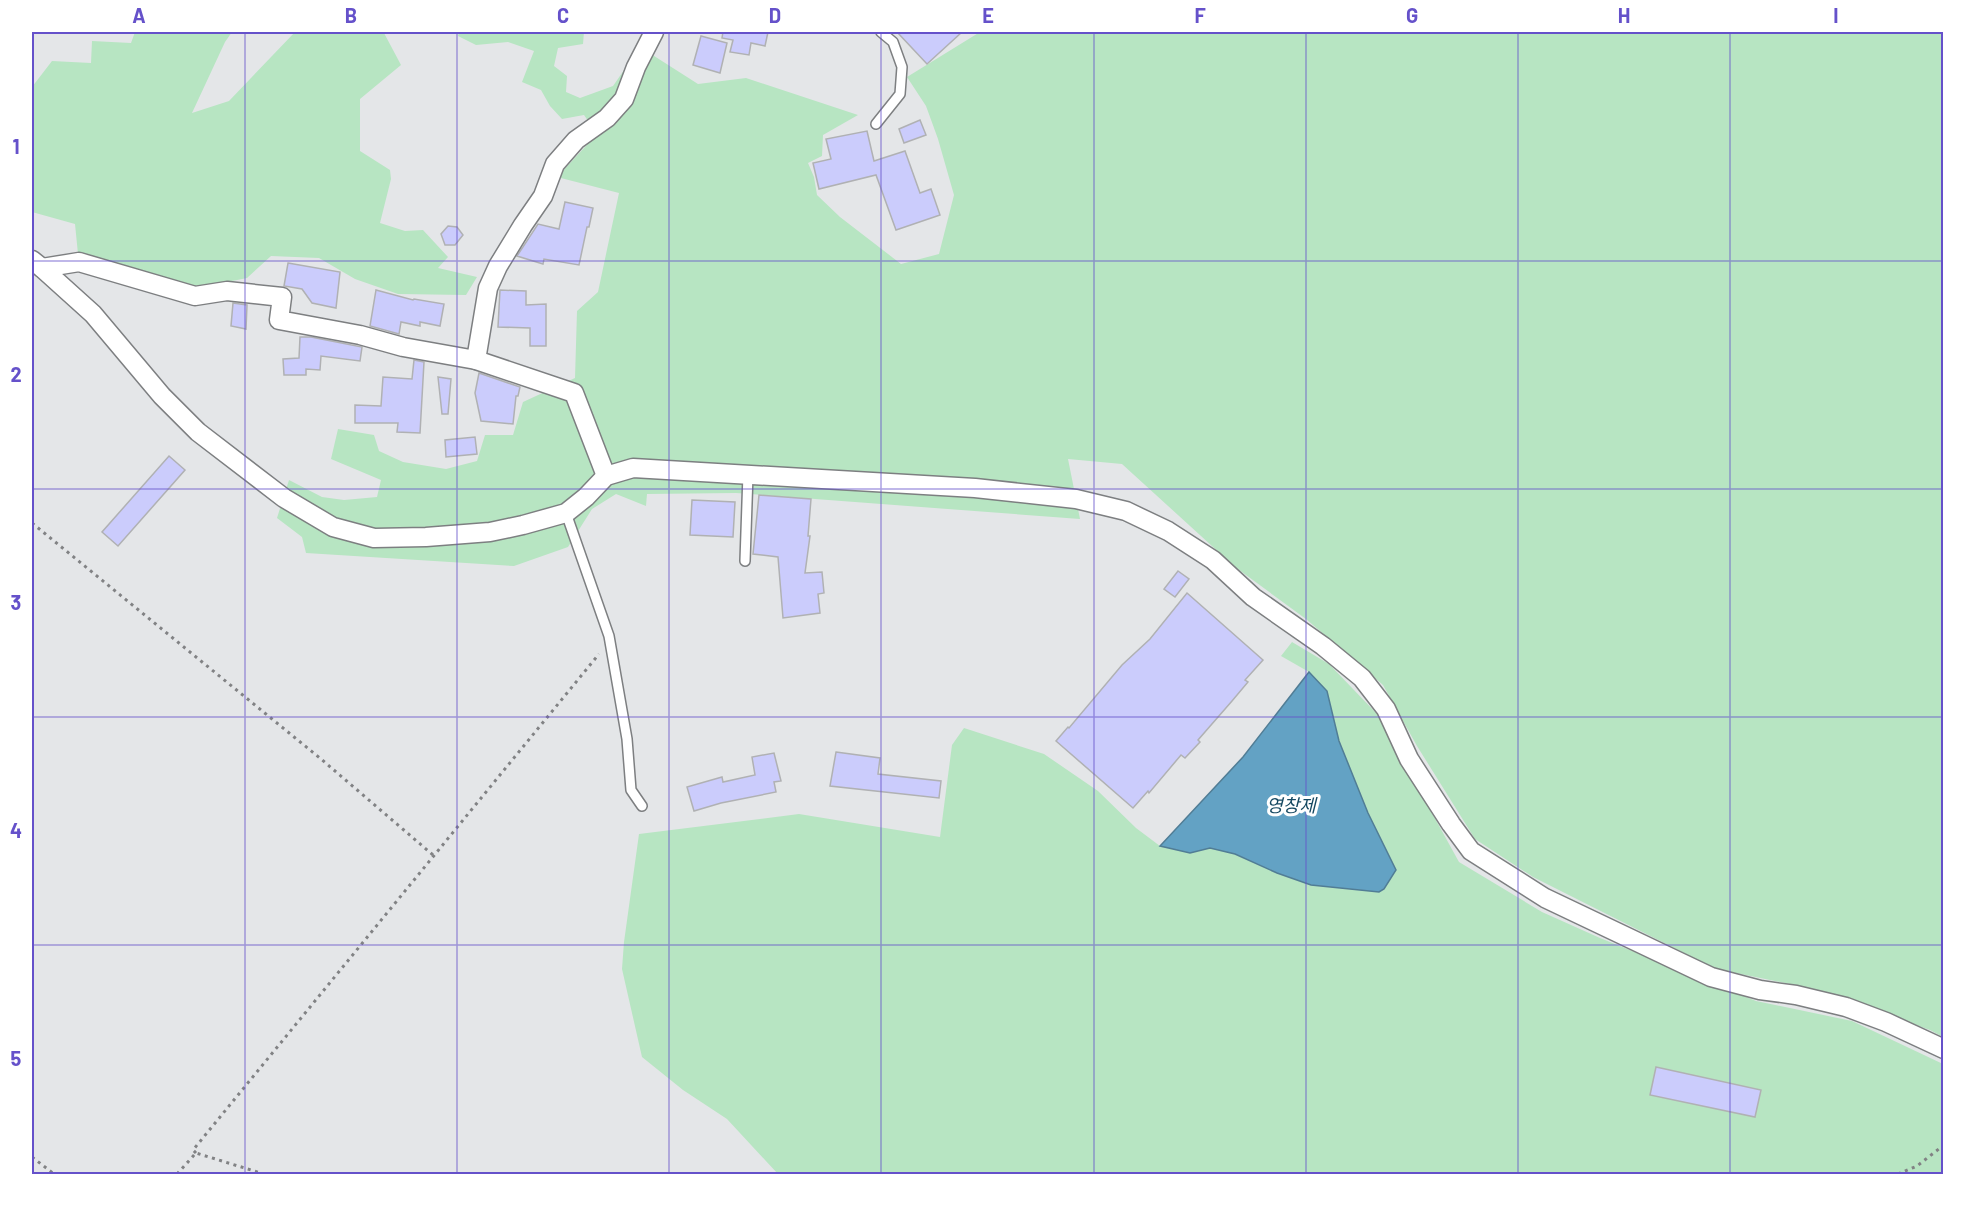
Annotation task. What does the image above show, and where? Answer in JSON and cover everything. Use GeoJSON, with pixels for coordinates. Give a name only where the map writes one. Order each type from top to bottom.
{"type":"FeatureCollection","features":[{"type":"Feature","properties":{"kind":"street"},"geometry":{"type":"LineString","coordinates":[[476,360],[488,288],[498,266],[543,196],[555,164],[576,140],[607,118],[624,99],[636,67],[654,32]]}},
{"type":"Feature","properties":{"kind":"street"},"geometry":{"type":"LineString","coordinates":[[37,264],[79,262],[195,296],[227,291],[282,297],[279,320],[476,360],[574,393],[606,476]]}},
{"type":"Feature","properties":{"kind":"street"},"geometry":{"type":"LineString","coordinates":[[37,264],[93,314],[162,396],[198,432],[284,498],[333,527],[374,538],[426,537],[490,531],[523,525],[566,513],[586,497],[606,476],[633,468],[975,488],[1076,499],[1126,511],[1168,531],[1213,560],[1253,597],[1323,646],[1362,678],[1386,709],[1409,759],[1471,851],[1545,898],[1711,977],[1760,990],[1796,995],[1846,1007],[1886,1022],[1944,1049]]}},
{"type":"Feature","properties":{"kind":"lane"},"geometry":{"type":"LineString","coordinates":[[876,124],[900,94],[902,67],[893,42],[881,32]]}},
{"type":"Feature","properties":{"kind":"lane"},"geometry":{"type":"LineString","coordinates":[[745,561],[748,474]]}},
{"type":"Feature","properties":{"kind":"lane"},"geometry":{"type":"LineString","coordinates":[[566,513],[610,641],[627,739],[631,790],[642,806]]}},
{"type":"Feature","properties":{"kind":"path"},"geometry":{"type":"LineString","coordinates":[[32,523],[321,759],[433,855]]}},
{"type":"Feature","properties":{"kind":"path"},"geometry":{"type":"LineString","coordinates":[[264,1174],[196,1153],[193,1150],[610,641]]}},
{"type":"Feature","properties":{"kind":"path"},"geometry":{"type":"LineString","coordinates":[[1898,1174],[1917,1166],[1944,1145]]}},
{"type":"Feature","properties":{"kind":"path"},"geometry":{"type":"LineString","coordinates":[[177,1174],[196,1153]]}},
{"type":"Feature","properties":{"kind":"path"},"geometry":{"type":"LineString","coordinates":[[32,1157],[54,1174]]}},
{"type":"Feature","properties":{"kind":"green space"},"geometry":{"type":"Polygon","coordinates":[[[135,32],[232,32],[225,42],[192,113],[229,101],[295,32],[384,33],[401,65],[360,99],[360,151],[390,170],[391,179],[380,223],[405,231],[423,230],[448,257],[438,268],[477,277],[466,295],[398,294],[355,279],[319,258],[271,256],[247,278],[193,289],[78,254],[75,224],[32,212],[32,87],[52,61],[91,63],[92,41],[131,43],[135,32]]]}},
{"type":"Feature","properties":{"kind":"green space"},"geometry":{"type":"Polygon","coordinates":[[[459,32],[584,32],[583,44],[558,48],[554,66],[567,76],[566,92],[580,98],[613,86],[640,47],[698,84],[746,78],[858,115],[823,135],[822,156],[808,163],[814,177],[817,195],[840,217],[901,264],[939,254],[954,195],[926,106],[907,77],[980,32],[1943,32],[1943,1037],[1930,1030],[1815,989],[1716,969],[1533,877],[1475,839],[1417,746],[1383,685],[1306,619],[1235,567],[1122,464],[1068,459],[1080,519],[736,493],[647,494],[646,506],[616,494],[592,509],[568,547],[514,566],[306,553],[302,537],[277,518],[289,480],[322,497],[344,500],[377,497],[381,480],[331,459],[338,429],[374,435],[379,451],[403,462],[446,469],[477,461],[485,435],[513,435],[523,402],[575,378],[577,311],[598,292],[619,193],[557,177],[597,134],[584,115],[562,119],[550,106],[541,90],[522,82],[534,51],[508,42],[476,45],[458,36],[459,32]]]}},
{"type":"Feature","properties":{"kind":"green space"},"geometry":{"type":"Polygon","coordinates":[[[1292,642],[1329,664],[1378,715],[1459,862],[1542,912],[1600,938],[1756,1001],[1852,1021],[1943,1064],[1943,1174],[778,1174],[727,1119],[683,1090],[642,1057],[622,969],[639,834],[799,814],[940,837],[952,745],[964,728],[1044,754],[1098,791],[1136,828],[1160,846],[1190,853],[1210,848],[1235,854],[1311,885],[1379,892],[1396,870],[1368,813],[1339,741],[1327,691],[1309,672],[1281,656],[1292,642]]]}},
{"type":"Feature","properties":{"kind":"water","name":"영창제"},"geometry":{"type":"Polygon","coordinates":[[[1309,672],[1327,691],[1339,741],[1368,813],[1396,870],[1384,889],[1379,892],[1311,885],[1235,854],[1210,848],[1190,853],[1160,846],[1243,757],[1309,672]]]}},
{"type":"Feature","properties":{"kind":"building"},"geometry":{"type":"Polygon","coordinates":[[[723,32],[768,32],[765,46],[751,43],[749,55],[730,52],[733,40],[722,38],[723,32]]]}},
{"type":"Feature","properties":{"kind":"building"},"geometry":{"type":"Polygon","coordinates":[[[897,32],[962,32],[927,64],[897,32]]]}},
{"type":"Feature","properties":{"kind":"building"},"geometry":{"type":"Polygon","coordinates":[[[701,36],[727,43],[720,73],[693,65],[701,36]]]}},
{"type":"Feature","properties":{"kind":"building"},"geometry":{"type":"Polygon","coordinates":[[[920,120],[926,135],[904,143],[899,129],[920,120]]]}},
{"type":"Feature","properties":{"kind":"building"},"geometry":{"type":"Polygon","coordinates":[[[867,131],[874,161],[905,151],[920,193],[931,189],[940,215],[896,230],[876,175],[819,189],[813,163],[831,159],[826,139],[867,131]]]}},
{"type":"Feature","properties":{"kind":"building"},"geometry":{"type":"Polygon","coordinates":[[[565,202],[593,208],[579,265],[544,259],[543,264],[517,256],[538,224],[559,229],[565,202]]]}},
{"type":"Feature","properties":{"kind":"building"},"geometry":{"type":"Polygon","coordinates":[[[448,226],[457,227],[463,235],[455,245],[445,245],[441,234],[448,226]]]}},
{"type":"Feature","properties":{"kind":"building"},"geometry":{"type":"Polygon","coordinates":[[[288,263],[340,272],[336,308],[312,303],[302,289],[284,286],[288,263]]]}},
{"type":"Feature","properties":{"kind":"building"},"geometry":{"type":"Polygon","coordinates":[[[376,290],[413,300],[444,304],[440,326],[420,322],[420,326],[401,322],[399,334],[370,326],[376,290]]]}},
{"type":"Feature","properties":{"kind":"building"},"geometry":{"type":"Polygon","coordinates":[[[500,290],[526,291],[526,305],[546,304],[546,346],[530,346],[530,328],[498,327],[500,290]]]}},
{"type":"Feature","properties":{"kind":"building"},"geometry":{"type":"Polygon","coordinates":[[[233,303],[247,305],[246,329],[231,326],[233,303]]]}},
{"type":"Feature","properties":{"kind":"building"},"geometry":{"type":"Polygon","coordinates":[[[300,337],[362,347],[360,361],[321,356],[320,370],[306,369],[306,375],[284,375],[283,359],[299,358],[300,337]]]}},
{"type":"Feature","properties":{"kind":"building"},"geometry":{"type":"Polygon","coordinates":[[[414,360],[424,362],[420,433],[397,432],[398,423],[355,423],[355,405],[381,406],[383,377],[412,379],[414,360]]]}},
{"type":"Feature","properties":{"kind":"building"},"geometry":{"type":"Polygon","coordinates":[[[479,373],[520,387],[518,396],[516,396],[513,424],[481,421],[475,393],[479,373]]]}},
{"type":"Feature","properties":{"kind":"building"},"geometry":{"type":"Polygon","coordinates":[[[438,377],[451,379],[448,414],[442,414],[438,377]]]}},
{"type":"Feature","properties":{"kind":"building"},"geometry":{"type":"Polygon","coordinates":[[[475,437],[477,454],[446,457],[445,440],[475,437]]]}},
{"type":"Feature","properties":{"kind":"building"},"geometry":{"type":"Polygon","coordinates":[[[169,456],[185,470],[118,546],[102,532],[169,456]]]}},
{"type":"Feature","properties":{"kind":"building"},"geometry":{"type":"Polygon","coordinates":[[[759,495],[811,499],[808,536],[810,536],[805,573],[822,572],[824,593],[818,594],[820,613],[783,618],[778,557],[753,554],[759,495]]]}},
{"type":"Feature","properties":{"kind":"building"},"geometry":{"type":"Polygon","coordinates":[[[692,500],[735,502],[733,537],[690,535],[692,500]]]}},
{"type":"Feature","properties":{"kind":"building"},"geometry":{"type":"Polygon","coordinates":[[[1178,571],[1189,579],[1175,597],[1164,589],[1178,571]]]}},
{"type":"Feature","properties":{"kind":"building"},"geometry":{"type":"Polygon","coordinates":[[[1187,593],[1263,660],[1245,680],[1248,682],[1198,740],[1200,742],[1185,758],[1181,755],[1133,808],[1056,741],[1122,665],[1150,639],[1187,593]]]}},
{"type":"Feature","properties":{"kind":"building"},"geometry":{"type":"Polygon","coordinates":[[[836,752],[880,758],[878,774],[941,781],[939,798],[830,786],[836,752]]]}},
{"type":"Feature","properties":{"kind":"building"},"geometry":{"type":"Polygon","coordinates":[[[774,753],[781,781],[774,782],[776,792],[694,811],[687,787],[722,777],[723,782],[755,775],[752,757],[774,753]]]}},
{"type":"Feature","properties":{"kind":"building"},"geometry":{"type":"Polygon","coordinates":[[[1656,1067],[1761,1090],[1755,1117],[1650,1095],[1656,1067]]]}}]}
